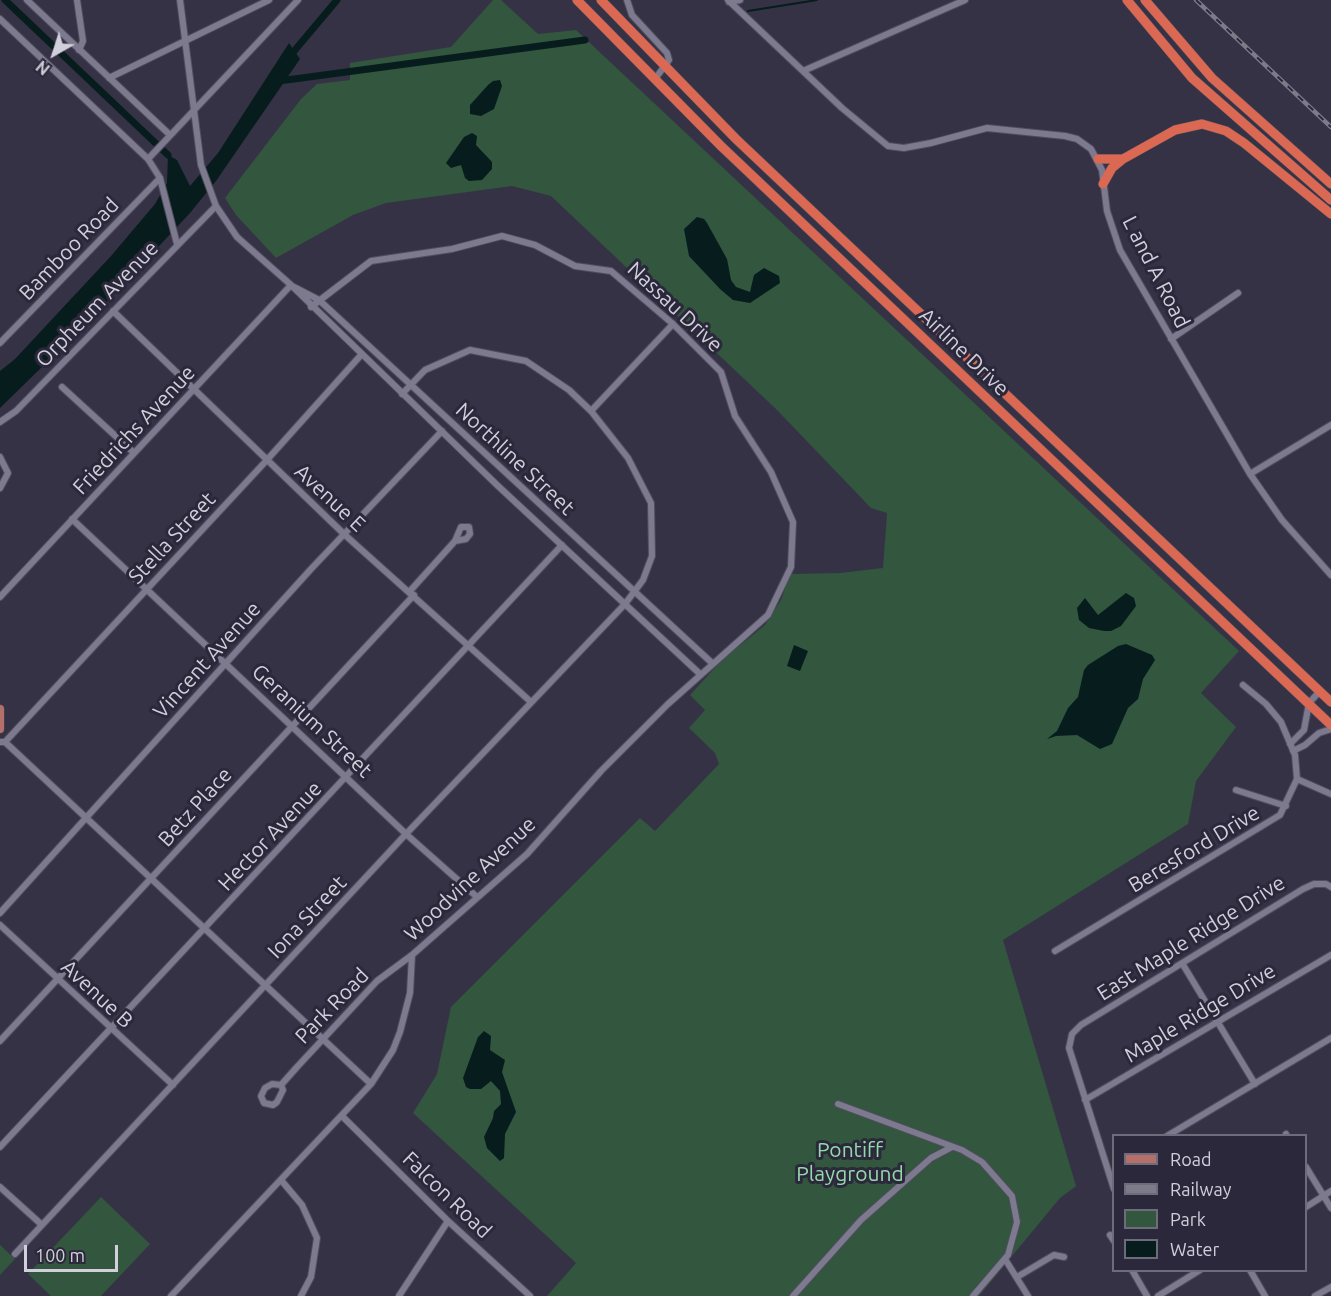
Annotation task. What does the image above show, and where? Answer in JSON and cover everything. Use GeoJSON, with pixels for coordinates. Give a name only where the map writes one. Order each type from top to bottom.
{"type":"FeatureCollection","features":[{"type":"Feature","properties":{"kind":"highway","name":"Airline Drive"},"geometry":{"type":"LineString","coordinates":[[577,0],[721,146],[1309,703],[1331,727]]}},
{"type":"Feature","properties":{"kind":"highway","name":"Airline Drive"},"geometry":{"type":"LineString","coordinates":[[601,0],[736,140],[1331,702]]}},
{"type":"Feature","properties":{"kind":"highway"},"geometry":{"type":"LineString","coordinates":[[1127,0],[1192,78],[1331,200]]}},
{"type":"Feature","properties":{"kind":"highway"},"geometry":{"type":"LineString","coordinates":[[1145,0],[1212,78],[1331,184]]}},
{"type":"Feature","properties":{"kind":"highway"},"geometry":{"type":"LineString","coordinates":[[1103,184],[1112,168],[1124,159],[1188,126],[1216,127],[1244,143],[1331,214]]}},
{"type":"Feature","properties":{"kind":"highway"},"geometry":{"type":"LineString","coordinates":[[1098,159],[1124,159]]}},
{"type":"Feature","properties":{"kind":"highway"},"geometry":{"type":"LineString","coordinates":[[913,329],[924,318]]}},
{"type":"Feature","properties":{"kind":"highway"},"geometry":{"type":"LineString","coordinates":[[1129,534],[1139,520]]}},
{"type":"Feature","properties":{"kind":"highway"},"geometry":{"type":"LineString","coordinates":[[1228,627],[1239,615]]}},
{"type":"Feature","properties":{"kind":"main road"},"geometry":{"type":"LineString","coordinates":[[0,709],[0,729]]}},
{"type":"Feature","properties":{"kind":"street"},"geometry":{"type":"LineString","coordinates":[[27,0],[168,137]]}},
{"type":"Feature","properties":{"kind":"street"},"geometry":{"type":"LineString","coordinates":[[77,0],[83,41],[79,50]]}},
{"type":"Feature","properties":{"kind":"street","name":"Northline Street"},"geometry":{"type":"LineString","coordinates":[[180,0],[196,108],[201,165],[216,206],[237,237],[291,285],[402,394],[700,674]]}},
{"type":"Feature","properties":{"kind":"street"},"geometry":{"type":"LineString","coordinates":[[109,78],[187,42],[269,0]]}},
{"type":"Feature","properties":{"kind":"street"},"geometry":{"type":"LineString","coordinates":[[148,159],[298,0]]}},
{"type":"Feature","properties":{"kind":"street"},"geometry":{"type":"LineString","coordinates":[[627,0],[632,15],[667,52],[669,60],[654,79]]}},
{"type":"Feature","properties":{"kind":"street"},"geometry":{"type":"LineString","coordinates":[[729,1],[740,0]]}},
{"type":"Feature","properties":{"kind":"street"},"geometry":{"type":"LineString","coordinates":[[803,71],[965,0]]}},
{"type":"Feature","properties":{"kind":"street"},"geometry":{"type":"LineString","coordinates":[[729,1],[842,108],[888,146],[904,147],[931,143],[987,128],[1071,138],[1086,144],[1098,159]]}},
{"type":"Feature","properties":{"kind":"street"},"geometry":{"type":"LineString","coordinates":[[0,19],[148,159],[160,178],[177,244]]}},
{"type":"Feature","properties":{"kind":"street","name":"L and A Road"},"geometry":{"type":"LineString","coordinates":[[1098,159],[1107,211],[1120,250],[1250,474],[1282,520],[1329,571]]}},
{"type":"Feature","properties":{"kind":"street","name":"Bamboo Road"},"geometry":{"type":"LineString","coordinates":[[0,343],[160,178]]}},
{"type":"Feature","properties":{"kind":"street","name":"Orpheum Avenue"},"geometry":{"type":"LineString","coordinates":[[0,422],[16,411],[216,206]]}},
{"type":"Feature","properties":{"kind":"street","name":"Nassau Drive"},"geometry":{"type":"LineString","coordinates":[[311,307],[371,261],[452,249],[502,236],[535,245],[576,266],[612,271],[673,324],[721,372],[735,417],[771,472],[793,522],[791,567],[768,615],[700,674]]}},
{"type":"Feature","properties":{"kind":"street","name":"Northline Street"},"geometry":{"type":"LineString","coordinates":[[291,285],[319,300],[712,663]]}},
{"type":"Feature","properties":{"kind":"street","name":"Friedrichs Avenue"},"geometry":{"type":"LineString","coordinates":[[0,597],[291,285]]}},
{"type":"Feature","properties":{"kind":"street"},"geometry":{"type":"LineString","coordinates":[[1171,339],[1238,293]]}},
{"type":"Feature","properties":{"kind":"street","name":"Avenue E"},"geometry":{"type":"LineString","coordinates":[[112,311],[345,535],[468,643],[531,702]]}},
{"type":"Feature","properties":{"kind":"street"},"geometry":{"type":"LineString","coordinates":[[591,411],[673,324]]}},
{"type":"Feature","properties":{"kind":"street","name":"Iona Street"},"geometry":{"type":"LineString","coordinates":[[15,1254],[406,834],[625,604],[643,580],[652,556],[651,503],[628,458],[591,411],[569,390],[526,361],[470,350],[424,370],[402,394]]}},
{"type":"Feature","properties":{"kind":"street","name":"Stella Street"},"geometry":{"type":"LineString","coordinates":[[2,742],[266,461],[361,355]]}},
{"type":"Feature","properties":{"kind":"street"},"geometry":{"type":"LineString","coordinates":[[63,387],[133,452]]}},
{"type":"Feature","properties":{"kind":"street"},"geometry":{"type":"LineString","coordinates":[[1250,474],[1331,425]]}},
{"type":"Feature","properties":{"kind":"street","name":"Vincent Avenue"},"geometry":{"type":"LineString","coordinates":[[0,913],[311,569],[442,431]]}},
{"type":"Feature","properties":{"kind":"street"},"geometry":{"type":"LineString","coordinates":[[0,456],[8,473],[0,488]]}},
{"type":"Feature","properties":{"kind":"street","name":"Geranium Street"},"geometry":{"type":"LineString","coordinates":[[72,519],[228,663],[406,834],[477,897]]}},
{"type":"Feature","properties":{"kind":"street","name":"Betz Place"},"geometry":{"type":"LineString","coordinates":[[0,1041],[292,725],[412,593],[455,541]]}},
{"type":"Feature","properties":{"kind":"street","name":"Hector Avenue"},"geometry":{"type":"LineString","coordinates":[[0,1147],[348,777],[468,643],[562,545]]}},
{"type":"Feature","properties":{"kind":"street","name":"Woodvine Avenue"},"geometry":{"type":"LineString","coordinates":[[171,1296],[371,1084],[393,1050],[400,1032],[410,993],[412,955],[527,854],[601,771],[700,674]]}},
{"type":"Feature","properties":{"kind":"street","name":"Beresford Drive"},"geometry":{"type":"LineString","coordinates":[[1055,951],[1273,821],[1286,806],[1297,778],[1291,748],[1281,722],[1266,704],[1243,685]]}},
{"type":"Feature","properties":{"kind":"street"},"geometry":{"type":"LineString","coordinates":[[1291,748],[1307,726],[1309,703],[1320,691]]}},
{"type":"Feature","properties":{"kind":"street"},"geometry":{"type":"LineString","coordinates":[[1291,748],[1305,745],[1319,733],[1331,727]]}},
{"type":"Feature","properties":{"kind":"street"},"geometry":{"type":"LineString","coordinates":[[2,742],[206,928],[371,1084]]}},
{"type":"Feature","properties":{"kind":"street"},"geometry":{"type":"LineString","coordinates":[[1297,778],[1331,794]]}},
{"type":"Feature","properties":{"kind":"street"},"geometry":{"type":"LineString","coordinates":[[1236,790],[1286,806]]}},
{"type":"Feature","properties":{"kind":"street","name":"East Maple Ridge Drive"},"geometry":{"type":"LineString","coordinates":[[1085,1100],[1069,1048],[1073,1033],[1081,1025],[1303,889],[1314,884],[1326,884],[1331,887]]}},
{"type":"Feature","properties":{"kind":"street","name":"Avenue B"},"geometry":{"type":"LineString","coordinates":[[0,925],[173,1085]]}},
{"type":"Feature","properties":{"kind":"street","name":"Park Road"},"geometry":{"type":"LineString","coordinates":[[281,1085],[377,981],[412,955]]}},
{"type":"Feature","properties":{"kind":"street","name":"Maple Ridge Drive"},"geometry":{"type":"LineString","coordinates":[[1085,1100],[1331,955]]}},
{"type":"Feature","properties":{"kind":"street"},"geometry":{"type":"LineString","coordinates":[[1182,963],[1256,1084]]}},
{"type":"Feature","properties":{"kind":"street"},"geometry":{"type":"LineString","coordinates":[[1170,1134],[1331,1038]]}},
{"type":"Feature","properties":{"kind":"street"},"geometry":{"type":"LineString","coordinates":[[1085,1100],[1111,1169]]}},
{"type":"Feature","properties":{"kind":"street"},"geometry":{"type":"LineString","coordinates":[[838,1104],[936,1139],[982,1162],[1012,1196],[1017,1222],[1005,1259],[973,1296]]}},
{"type":"Feature","properties":{"kind":"street","name":"Falcon Road"},"geometry":{"type":"LineString","coordinates":[[342,1116],[448,1221],[530,1296]]}},
{"type":"Feature","properties":{"kind":"street"},"geometry":{"type":"LineString","coordinates":[[793,1296],[861,1220],[931,1158],[952,1147]]}},
{"type":"Feature","properties":{"kind":"street"},"geometry":{"type":"LineString","coordinates":[[1307,1170],[1331,1208]]}},
{"type":"Feature","properties":{"kind":"street"},"geometry":{"type":"LineString","coordinates":[[281,1180],[302,1205],[317,1238],[311,1277],[301,1296]]}},
{"type":"Feature","properties":{"kind":"street"},"geometry":{"type":"LineString","coordinates":[[0,1187],[42,1225]]}},
{"type":"Feature","properties":{"kind":"street"},"geometry":{"type":"LineString","coordinates":[[1307,1206],[1331,1191]]}},
{"type":"Feature","properties":{"kind":"street"},"geometry":{"type":"LineString","coordinates":[[399,1296],[448,1221]]}},
{"type":"Feature","properties":{"kind":"street"},"geometry":{"type":"LineString","coordinates":[[1017,1277],[1054,1255],[1064,1257]]}},
{"type":"Feature","properties":{"kind":"street"},"geometry":{"type":"LineString","coordinates":[[1005,1259],[1028,1296]]}},
{"type":"Feature","properties":{"kind":"street"},"geometry":{"type":"LineString","coordinates":[[1133,1272],[1147,1296]]}},
{"type":"Feature","properties":{"kind":"street"},"geometry":{"type":"LineString","coordinates":[[1158,1296],[1197,1272]]}},
{"type":"Feature","properties":{"kind":"street"},"geometry":{"type":"LineString","coordinates":[[1251,1272],[1265,1296]]}},
{"type":"Feature","properties":{"kind":"street"},"geometry":{"type":"LineString","coordinates":[[1315,1296],[1331,1287]]}},
{"type":"Feature","properties":{"kind":"green space","name":"Pontiff Playground"},"geometry":{"type":"Polygon","coordinates":[[[493,0],[501,0],[538,34],[576,30],[1239,651],[1201,693],[1236,727],[1196,781],[1188,824],[1003,940],[1076,1186],[1060,1198],[979,1296],[547,1296],[576,1263],[413,1113],[437,1074],[451,1007],[640,818],[655,831],[719,764],[715,753],[689,728],[705,710],[690,695],[721,661],[765,625],[781,600],[790,574],[840,573],[883,568],[887,513],[871,508],[777,410],[551,196],[512,186],[386,203],[353,215],[276,258],[236,215],[225,198],[301,99],[317,84],[350,80],[350,63],[451,47],[493,0]]]}},
{"type":"Feature","properties":{"kind":"green space"},"geometry":{"type":"Polygon","coordinates":[[[101,1197],[150,1244],[101,1296],[51,1296],[28,1274],[101,1197]]]}},
{"type":"Feature","properties":{"kind":"green space"},"geometry":{"type":"Polygon","coordinates":[[[0,1245],[15,1259],[0,1275],[0,1245]]]}},
{"type":"Feature","properties":{"kind":"water"},"geometry":{"type":"Polygon","coordinates":[[[289,43],[300,59],[216,181],[190,213],[88,322],[0,408],[0,371],[15,359],[111,256],[155,204],[167,183],[168,155],[177,160],[190,186],[218,153],[289,43]]]}},
{"type":"Feature","properties":{"kind":"water"},"geometry":{"type":"Polygon","coordinates":[[[500,80],[502,86],[494,109],[481,116],[470,114],[470,105],[488,85],[500,80]]]}},
{"type":"Feature","properties":{"kind":"water"},"geometry":{"type":"Polygon","coordinates":[[[472,133],[477,136],[476,145],[492,162],[492,169],[482,180],[469,181],[465,178],[461,165],[451,168],[446,163],[464,137],[472,133]]]}},
{"type":"Feature","properties":{"kind":"water"},"geometry":{"type":"Polygon","coordinates":[[[697,217],[704,219],[707,223],[727,259],[731,280],[736,287],[750,292],[754,275],[764,268],[779,276],[780,283],[750,303],[733,300],[689,256],[684,229],[697,217]]]}},
{"type":"Feature","properties":{"kind":"water"},"geometry":{"type":"Polygon","coordinates":[[[1126,593],[1134,598],[1136,606],[1121,626],[1111,631],[1104,631],[1089,628],[1079,620],[1077,608],[1085,598],[1098,615],[1126,593]]]}},
{"type":"Feature","properties":{"kind":"water"},"geometry":{"type":"Polygon","coordinates":[[[1126,644],[1152,655],[1155,660],[1143,679],[1138,699],[1128,708],[1112,744],[1100,749],[1077,735],[1047,739],[1057,731],[1068,708],[1078,697],[1084,670],[1088,665],[1118,646],[1126,644]]]}},
{"type":"Feature","properties":{"kind":"water"},"geometry":{"type":"Polygon","coordinates":[[[794,645],[808,651],[800,671],[787,666],[794,645]]]}},
{"type":"Feature","properties":{"kind":"water"},"geometry":{"type":"Polygon","coordinates":[[[484,1031],[491,1036],[490,1050],[505,1060],[502,1072],[516,1112],[505,1134],[504,1158],[500,1161],[487,1148],[484,1137],[494,1111],[501,1104],[500,1091],[491,1081],[481,1089],[470,1089],[466,1087],[463,1078],[478,1037],[484,1031]]]}},
{"type":"Feature","properties":{"kind":"waterway"},"geometry":{"type":"LineString","coordinates":[[5,0],[168,155]]}},
{"type":"Feature","properties":{"kind":"waterway"},"geometry":{"type":"LineString","coordinates":[[290,56],[337,0]]}},
{"type":"Feature","properties":{"kind":"waterway"},"geometry":{"type":"LineString","coordinates":[[748,11],[817,0]]}},
{"type":"Feature","properties":{"kind":"waterway"},"geometry":{"type":"LineString","coordinates":[[279,81],[585,40]]}},
{"type":"Feature","properties":{"kind":"railway"},"geometry":{"type":"LineString","coordinates":[[1196,0],[1331,127]]}}]}
